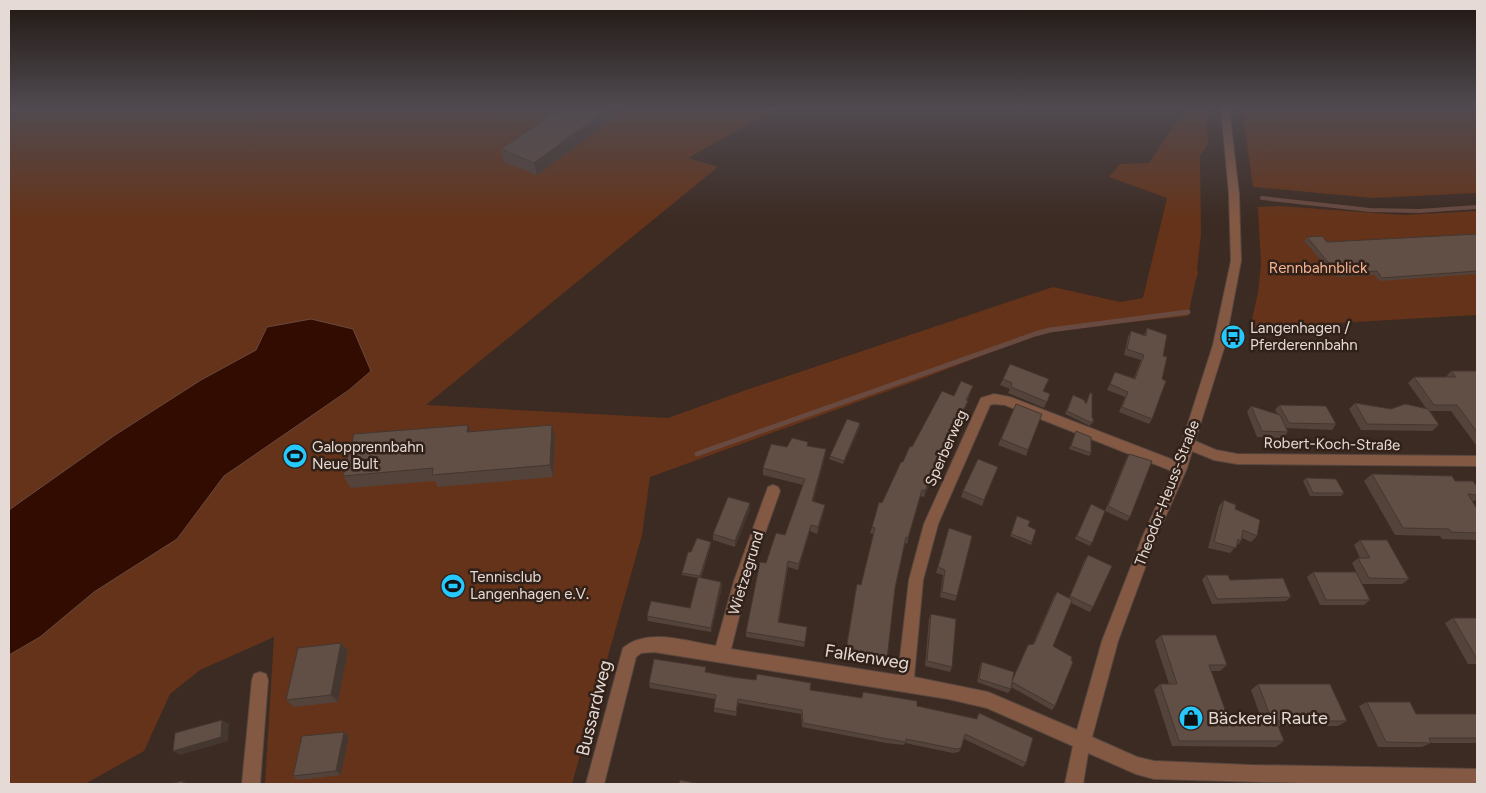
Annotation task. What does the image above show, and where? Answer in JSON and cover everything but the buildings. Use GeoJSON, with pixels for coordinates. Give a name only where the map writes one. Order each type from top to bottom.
{"type":"FeatureCollection","features":[{"type":"Feature","properties":{"kind":"street","name":"Theodor-Heuss-Straße"},"geometry":{"type":"LineString","coordinates":[[1074,784],[1082,741],[1110,641],[1149,538],[1180,468],[1219,345],[1236,261],[1234,194],[1229,145]]}},
{"type":"Feature","properties":{"kind":"street","name":"Sperberweg"},"geometry":{"type":"LineString","coordinates":[[904,683],[916,580],[931,524],[984,401],[994,399],[1006,400],[1180,468]]}},
{"type":"Feature","properties":{"kind":"street","name":"Robert-Koch-Straße"},"geometry":{"type":"LineString","coordinates":[[1188,444],[1214,454],[1237,459],[1477,461]]}},
{"type":"Feature","properties":{"kind":"street","name":"Wietzegrund"},"geometry":{"type":"LineString","coordinates":[[722,655],[741,581],[773,491]]}},
{"type":"Feature","properties":{"kind":"street","name":"Falkenweg"},"geometry":{"type":"LineString","coordinates":[[637,646],[654,644],[904,683],[988,700],[1136,765],[1154,770],[1250,774],[1477,778]]}},
{"type":"Feature","properties":{"kind":"street","name":"Bussardweg"},"geometry":{"type":"LineString","coordinates":[[595,784],[629,653],[637,646]]}},
{"type":"Feature","properties":{"kind":"street"},"geometry":{"type":"LineString","coordinates":[[251,784],[260,680]]}},
{"type":"Feature","properties":{"kind":"green space","name":"Galopprennbahn Neue Bult"},"geometry":{"type":"Polygon","coordinates":[[[9,145],[712,145],[688,158],[718,167],[426,405],[668,418],[1053,287],[1120,302],[1143,298],[1167,198],[1109,177],[1120,164],[1149,163],[1161,145],[1207,145],[1200,155],[1201,235],[1198,273],[1188,316],[1046,331],[924,378],[650,477],[642,535],[572,784],[265,784],[274,637],[200,670],[170,694],[144,751],[85,784],[9,784],[9,655],[40,637],[94,592],[177,539],[224,476],[349,390],[371,371],[267,327],[256,350],[201,380],[115,435],[9,510],[9,145]]]}},
{"type":"Feature","properties":{"kind":"green space"},"geometry":{"type":"Polygon","coordinates":[[[1247,145],[1477,145],[1477,193],[1373,198],[1253,187],[1247,145]]]}},
{"type":"Feature","properties":{"kind":"green space","name":"Rennbahnblick"},"geometry":{"type":"Polygon","coordinates":[[[1279,206],[1403,215],[1477,211],[1477,315],[1250,328],[1258,293],[1261,264],[1258,207],[1279,206]]]}},
{"type":"Feature","properties":{"kind":"shaded area"},"geometry":{"type":"Polygon","coordinates":[[[311,319],[353,329],[371,371],[349,390],[224,476],[177,539],[94,592],[40,637],[9,655],[9,510],[115,435],[201,380],[256,350],[267,327],[311,319]]]}},
{"type":"Feature","properties":{"kind":"waterway"},"geometry":{"type":"LineString","coordinates":[[1262,198],[1370,210],[1419,211],[1477,207]]}},
{"type":"Feature","properties":{"kind":"waterway"},"geometry":{"type":"LineString","coordinates":[[697,454],[1035,334],[1050,330],[1188,312]]}},
{"type":"Feature","properties":{"kind":"place","name":"Langenhagen / Pferderennbahn"},"geometry":{"type":"Point","coordinates":[1233,337]}},
{"type":"Feature","properties":{"kind":"place","name":"Galopprennbahn Neue Bult"},"geometry":{"type":"Point","coordinates":[295,456]}},
{"type":"Feature","properties":{"kind":"place","name":"Tennisclub Langenhagen e.V."},"geometry":{"type":"Point","coordinates":[453,586]}},
{"type":"Feature","properties":{"kind":"place","name":"Bäckerei Raute"},"geometry":{"type":"Point","coordinates":[1191,718]}}]}
